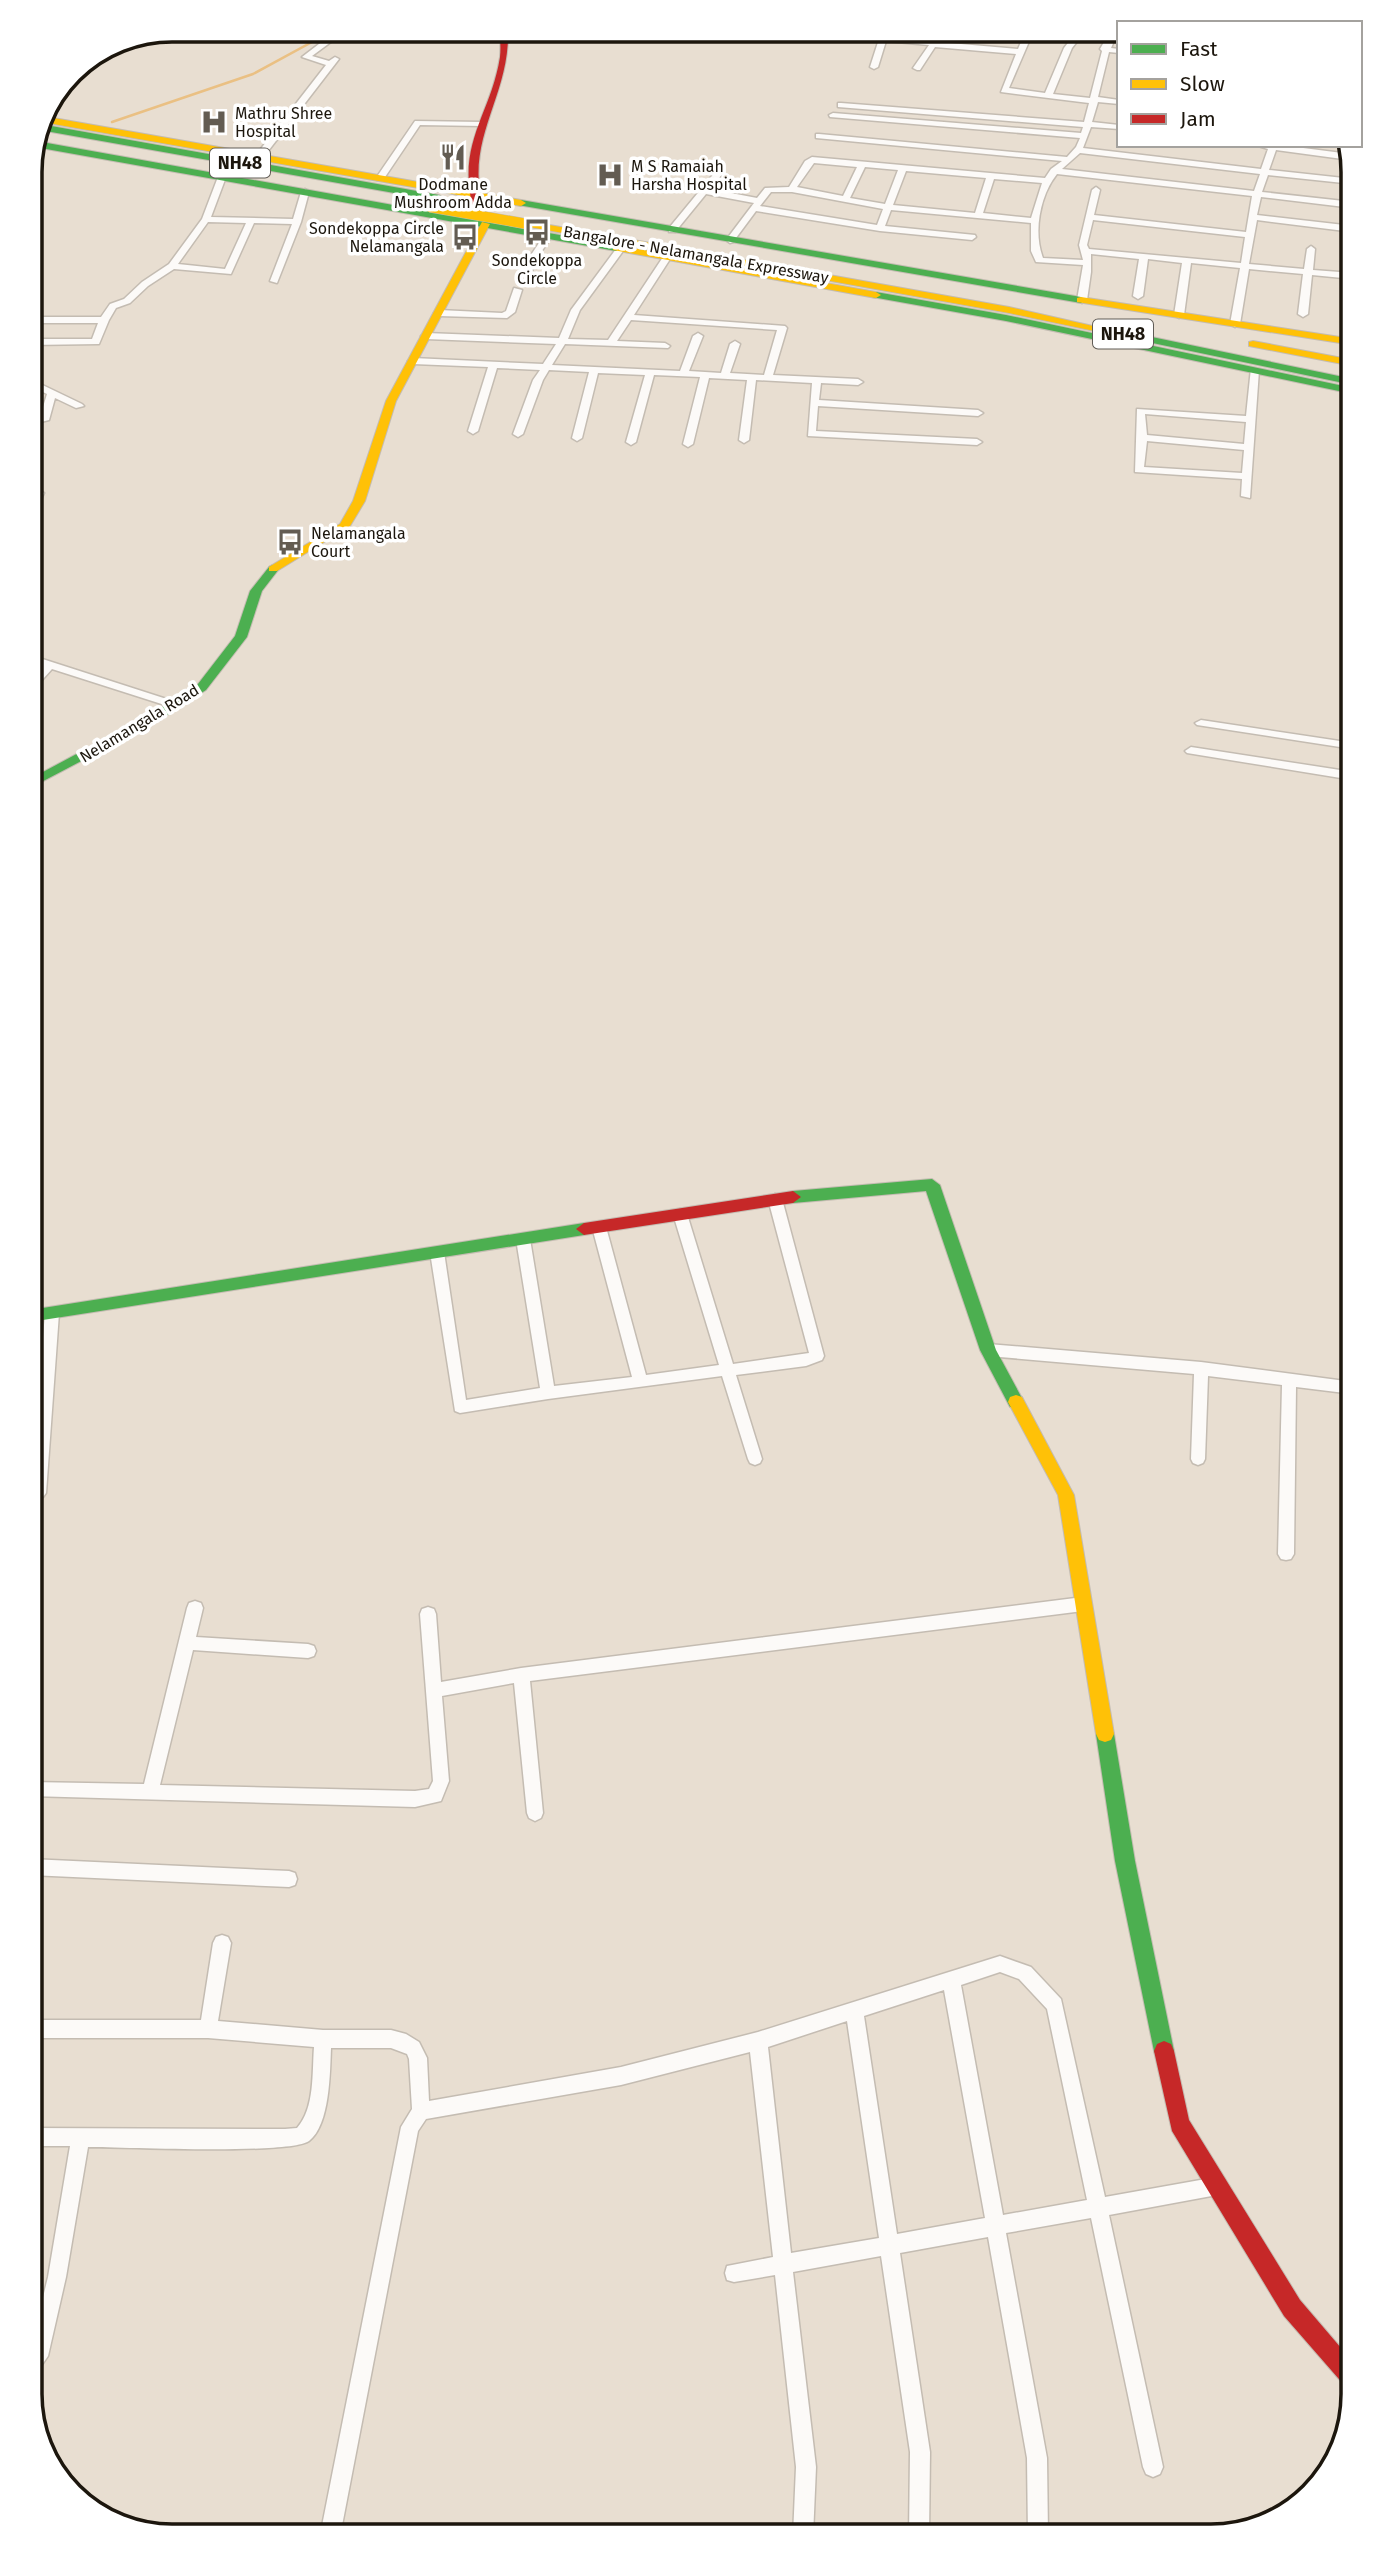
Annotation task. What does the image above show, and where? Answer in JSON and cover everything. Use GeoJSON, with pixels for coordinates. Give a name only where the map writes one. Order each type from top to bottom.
{"type":"FeatureCollection","features":[{"type":"Feature","properties":{"kind":"main road"},"geometry":{"type":"LineString","coordinates":[[485,225],[469,183],[474,151],[504,56],[504,42]]}},
{"type":"Feature","properties":{"kind":"main road"},"geometry":{"type":"LineString","coordinates":[[53,121],[1082,300],[1341,340]]}},
{"type":"Feature","properties":{"kind":"main road","name":"Bangalore - Nelamangala Expressway"},"geometry":{"type":"LineString","coordinates":[[49,129],[434,203]]}},
{"type":"Feature","properties":{"kind":"main road","name":"Bangalore - Nelamangala Expressway"},"geometry":{"type":"LineString","coordinates":[[46,138],[1058,306],[1341,361]]}},
{"type":"Feature","properties":{"kind":"main road"},"geometry":{"type":"LineString","coordinates":[[44,146],[622,247],[1006,318],[1341,388]]}},
{"type":"Feature","properties":{"kind":"main road","name":"Bangalore - Nelamangala Expressway"},"geometry":{"type":"LineString","coordinates":[[530,219],[1009,310],[1341,379]]}},
{"type":"Feature","properties":{"kind":"main road","name":"Nelamangala Road"},"geometry":{"type":"LineString","coordinates":[[42,777],[175,705],[202,687],[241,637],[256,591],[275,567],[344,526],[359,501],[391,401],[485,225]]}},
{"type":"Feature","properties":{"kind":"main road"},"geometry":{"type":"LineString","coordinates":[[42,1314],[775,1199],[932,1185],[988,1350],[1066,1495],[1125,1861],[1179,2124],[1292,2308],[1341,2364]]}},
{"type":"Feature","properties":{"kind":"street"},"geometry":{"type":"LineString","coordinates":[[259,157],[333,62],[306,57],[327,42]]}},
{"type":"Feature","properties":{"kind":"street"},"geometry":{"type":"LineString","coordinates":[[874,67],[882,42]]}},
{"type":"Feature","properties":{"kind":"street"},"geometry":{"type":"LineString","coordinates":[[919,42],[1022,52]]}},
{"type":"Feature","properties":{"kind":"street"},"geometry":{"type":"LineString","coordinates":[[1026,42],[1004,90],[1117,102]]}},
{"type":"Feature","properties":{"kind":"street"},"geometry":{"type":"LineString","coordinates":[[1048,96],[1073,42]]}},
{"type":"Feature","properties":{"kind":"street"},"geometry":{"type":"LineString","coordinates":[[1087,263],[1039,260],[1034,222],[1046,181],[1077,149],[1084,136],[1104,49],[1108,42]]}},
{"type":"Feature","properties":{"kind":"street"},"geometry":{"type":"LineString","coordinates":[[917,68],[933,44]]}},
{"type":"Feature","properties":{"kind":"street"},"geometry":{"type":"LineString","coordinates":[[1104,49],[1117,51]]}},
{"type":"Feature","properties":{"kind":"street"},"geometry":{"type":"LineString","coordinates":[[841,105],[1117,127]]}},
{"type":"Feature","properties":{"kind":"street"},"geometry":{"type":"LineString","coordinates":[[833,115],[1084,136]]}},
{"type":"Feature","properties":{"kind":"street"},"geometry":{"type":"LineString","coordinates":[[380,178],[418,123],[482,124]]}},
{"type":"Feature","properties":{"kind":"street"},"geometry":{"type":"LineString","coordinates":[[819,136],[1067,159]]}},
{"type":"Feature","properties":{"kind":"street"},"geometry":{"type":"LineString","coordinates":[[1235,324],[1257,194],[1273,147]]}},
{"type":"Feature","properties":{"kind":"street"},"geometry":{"type":"LineString","coordinates":[[1280,147],[1340,156]]}},
{"type":"Feature","properties":{"kind":"street"},"geometry":{"type":"LineString","coordinates":[[1077,149],[1341,180]]}},
{"type":"Feature","properties":{"kind":"street"},"geometry":{"type":"LineString","coordinates":[[792,189],[812,160],[1046,181]]}},
{"type":"Feature","properties":{"kind":"street"},"geometry":{"type":"LineString","coordinates":[[845,200],[862,164]]}},
{"type":"Feature","properties":{"kind":"street"},"geometry":{"type":"LineString","coordinates":[[880,228],[903,168]]}},
{"type":"Feature","properties":{"kind":"street"},"geometry":{"type":"LineString","coordinates":[[1054,171],[1341,204]]}},
{"type":"Feature","properties":{"kind":"street"},"geometry":{"type":"LineString","coordinates":[[672,230],[719,173]]}},
{"type":"Feature","properties":{"kind":"street"},"geometry":{"type":"LineString","coordinates":[[978,216],[991,176]]}},
{"type":"Feature","properties":{"kind":"street"},"geometry":{"type":"LineString","coordinates":[[42,342],[96,342],[104,320],[113,306],[127,301],[145,284],[172,266],[206,219],[222,177]]}},
{"type":"Feature","properties":{"kind":"street"},"geometry":{"type":"LineString","coordinates":[[730,240],[768,190],[792,189],[890,207],[1034,222]]}},
{"type":"Feature","properties":{"kind":"street"},"geometry":{"type":"LineString","coordinates":[[1082,300],[1087,263],[1083,245],[1096,190]]}},
{"type":"Feature","properties":{"kind":"street"},"geometry":{"type":"LineString","coordinates":[[705,191],[880,228],[972,237]]}},
{"type":"Feature","properties":{"kind":"street"},"geometry":{"type":"LineString","coordinates":[[274,281],[297,222],[305,192]]}},
{"type":"Feature","properties":{"kind":"street"},"geometry":{"type":"LineString","coordinates":[[1088,217],[1250,235]]}},
{"type":"Feature","properties":{"kind":"street"},"geometry":{"type":"LineString","coordinates":[[1253,217],[1341,228]]}},
{"type":"Feature","properties":{"kind":"street"},"geometry":{"type":"LineString","coordinates":[[206,219],[297,222]]}},
{"type":"Feature","properties":{"kind":"street"},"geometry":{"type":"LineString","coordinates":[[172,266],[228,272],[251,221]]}},
{"type":"Feature","properties":{"kind":"street"},"geometry":{"type":"LineString","coordinates":[[528,273],[531,261],[548,236]]}},
{"type":"Feature","properties":{"kind":"street"},"geometry":{"type":"LineString","coordinates":[[518,435],[538,380],[562,341],[576,310],[622,247]]}},
{"type":"Feature","properties":{"kind":"street"},"geometry":{"type":"LineString","coordinates":[[1303,314],[1311,249]]}},
{"type":"Feature","properties":{"kind":"street"},"geometry":{"type":"LineString","coordinates":[[1086,251],[1341,274]]}},
{"type":"Feature","properties":{"kind":"street"},"geometry":{"type":"LineString","coordinates":[[611,343],[668,256]]}},
{"type":"Feature","properties":{"kind":"street"},"geometry":{"type":"LineString","coordinates":[[1138,296],[1144,256]]}},
{"type":"Feature","properties":{"kind":"street"},"geometry":{"type":"LineString","coordinates":[[1179,315],[1187,260]]}},
{"type":"Feature","properties":{"kind":"street"},"geometry":{"type":"LineString","coordinates":[[439,313],[504,316],[510,312],[517,290]]}},
{"type":"Feature","properties":{"kind":"street"},"geometry":{"type":"LineString","coordinates":[[630,317],[782,328],[768,377]]}},
{"type":"Feature","properties":{"kind":"street"},"geometry":{"type":"LineString","coordinates":[[42,320],[104,320]]}},
{"type":"Feature","properties":{"kind":"street"},"geometry":{"type":"LineString","coordinates":[[426,336],[665,346]]}},
{"type":"Feature","properties":{"kind":"street"},"geometry":{"type":"LineString","coordinates":[[683,373],[698,336]]}},
{"type":"Feature","properties":{"kind":"street"},"geometry":{"type":"LineString","coordinates":[[725,375],[735,344]]}},
{"type":"Feature","properties":{"kind":"street"},"geometry":{"type":"LineString","coordinates":[[413,361],[858,382]]}},
{"type":"Feature","properties":{"kind":"street"},"geometry":{"type":"LineString","coordinates":[[473,430],[493,366]]}},
{"type":"Feature","properties":{"kind":"street"},"geometry":{"type":"LineString","coordinates":[[577,438],[594,369]]}},
{"type":"Feature","properties":{"kind":"street"},"geometry":{"type":"LineString","coordinates":[[1246,496],[1254,370]]}},
{"type":"Feature","properties":{"kind":"street"},"geometry":{"type":"LineString","coordinates":[[631,442],[649,372]]}},
{"type":"Feature","properties":{"kind":"street"},"geometry":{"type":"LineString","coordinates":[[688,444],[705,375]]}},
{"type":"Feature","properties":{"kind":"street"},"geometry":{"type":"LineString","coordinates":[[744,440],[752,376]]}},
{"type":"Feature","properties":{"kind":"street"},"geometry":{"type":"LineString","coordinates":[[817,380],[811,434],[977,442]]}},
{"type":"Feature","properties":{"kind":"street"},"geometry":{"type":"LineString","coordinates":[[42,388],[79,406]]}},
{"type":"Feature","properties":{"kind":"street"},"geometry":{"type":"LineString","coordinates":[[44,419],[52,393]]}},
{"type":"Feature","properties":{"kind":"street"},"geometry":{"type":"LineString","coordinates":[[814,403],[978,413]]}},
{"type":"Feature","properties":{"kind":"street"},"geometry":{"type":"LineString","coordinates":[[1247,476],[1139,470],[1142,438],[1140,411],[1251,419]]}},
{"type":"Feature","properties":{"kind":"street"},"geometry":{"type":"LineString","coordinates":[[1142,438],[1249,447]]}},
{"type":"Feature","properties":{"kind":"street"},"geometry":{"type":"LineString","coordinates":[[42,663],[175,705]]}},
{"type":"Feature","properties":{"kind":"street"},"geometry":{"type":"LineString","coordinates":[[42,674],[49,666]]}},
{"type":"Feature","properties":{"kind":"street"},"geometry":{"type":"LineString","coordinates":[[1201,723],[1341,744]]}},
{"type":"Feature","properties":{"kind":"street"},"geometry":{"type":"LineString","coordinates":[[1191,751],[1341,774]]}},
{"type":"Feature","properties":{"kind":"street"},"geometry":{"type":"LineString","coordinates":[[437,1252],[460,1407],[548,1392],[806,1360],[817,1356],[775,1199]]}},
{"type":"Feature","properties":{"kind":"street"},"geometry":{"type":"LineString","coordinates":[[680,1214],[755,1459]]}},
{"type":"Feature","properties":{"kind":"street"},"geometry":{"type":"LineString","coordinates":[[599,1227],[640,1381]]}},
{"type":"Feature","properties":{"kind":"street"},"geometry":{"type":"LineString","coordinates":[[523,1239],[548,1392]]}},
{"type":"Feature","properties":{"kind":"street"},"geometry":{"type":"LineString","coordinates":[[42,1442],[52,1313]]}},
{"type":"Feature","properties":{"kind":"street"},"geometry":{"type":"LineString","coordinates":[[988,1350],[1201,1368],[1341,1386]]}},
{"type":"Feature","properties":{"kind":"street"},"geometry":{"type":"LineString","coordinates":[[1198,1458],[1201,1368]]}},
{"type":"Feature","properties":{"kind":"street"},"geometry":{"type":"LineString","coordinates":[[1286,1554],[1289,1378]]}},
{"type":"Feature","properties":{"kind":"street"},"geometry":{"type":"LineString","coordinates":[[434,1690],[521,1675],[1083,1604]]}},
{"type":"Feature","properties":{"kind":"street"},"geometry":{"type":"LineString","coordinates":[[150,1793],[195,1608]]}},
{"type":"Feature","properties":{"kind":"street"},"geometry":{"type":"LineString","coordinates":[[42,1789],[415,1800],[435,1796],[441,1781],[428,1614]]}},
{"type":"Feature","properties":{"kind":"street"},"geometry":{"type":"LineString","coordinates":[[187,1643],[307,1651]]}},
{"type":"Feature","properties":{"kind":"street"},"geometry":{"type":"LineString","coordinates":[[521,1675],[536,1813]]}},
{"type":"Feature","properties":{"kind":"street"},"geometry":{"type":"LineString","coordinates":[[42,1868],[289,1879]]}},
{"type":"Feature","properties":{"kind":"street"},"geometry":{"type":"LineString","coordinates":[[208,2029],[222,1943]]}},
{"type":"Feature","properties":{"kind":"street"},"geometry":{"type":"LineString","coordinates":[[421,2111],[621,2076],[758,2041],[1000,1964],[1016,1966],[1032,1978],[1055,2005],[1153,2467]]}},
{"type":"Feature","properties":{"kind":"street"},"geometry":{"type":"LineString","coordinates":[[951,1980],[1037,2458],[1038,2524]]}},
{"type":"Feature","properties":{"kind":"street"},"geometry":{"type":"LineString","coordinates":[[854,2011],[920,2452],[919,2524]]}},
{"type":"Feature","properties":{"kind":"street"},"geometry":{"type":"LineString","coordinates":[[42,2029],[208,2029],[323,2039],[391,2039],[406,2043],[418,2058],[421,2111],[410,2127],[332,2524]]}},
{"type":"Feature","properties":{"kind":"street"},"geometry":{"type":"LineString","coordinates":[[42,2138],[266,2140],[300,2136],[309,2129],[316,2112],[323,2039]]}},
{"type":"Feature","properties":{"kind":"street"},"geometry":{"type":"LineString","coordinates":[[758,2041],[806,2467],[804,2524]]}},
{"type":"Feature","properties":{"kind":"street"},"geometry":{"type":"LineString","coordinates":[[42,2339],[57,2277],[80,2140]]}},
{"type":"Feature","properties":{"kind":"street"},"geometry":{"type":"LineString","coordinates":[[734,2273],[1217,2186]]}},
{"type":"Feature","properties":{"kind":"waterway"},"geometry":{"type":"LineString","coordinates":[[112,122],[253,74],[312,42]]}},
{"type":"Feature","properties":{"kind":"traffic: fast"},"geometry":{"type":"LineString","coordinates":[[49,129],[439,198]]}},
{"type":"Feature","properties":{"kind":"traffic: fast"},"geometry":{"type":"LineString","coordinates":[[44,146],[616,248]]}},
{"type":"Feature","properties":{"kind":"traffic: fast"},"geometry":{"type":"LineString","coordinates":[[521,203],[1081,300]]}},
{"type":"Feature","properties":{"kind":"traffic: fast"},"geometry":{"type":"LineString","coordinates":[[876,295],[1006,318],[1341,388]]}},
{"type":"Feature","properties":{"kind":"traffic: fast"},"geometry":{"type":"LineString","coordinates":[[1123,334],[1341,379]]}},
{"type":"Feature","properties":{"kind":"traffic: fast"},"geometry":{"type":"LineString","coordinates":[[42,778],[157,716],[202,687],[241,637],[256,591],[273,569]]}},
{"type":"Feature","properties":{"kind":"traffic: fast"},"geometry":{"type":"LineString","coordinates":[[793,1197],[932,1185],[988,1350],[1016,1402]]}},
{"type":"Feature","properties":{"kind":"traffic: fast"},"geometry":{"type":"LineString","coordinates":[[42,1314],[584,1229]]}},
{"type":"Feature","properties":{"kind":"traffic: fast"},"geometry":{"type":"LineString","coordinates":[[1105,1734],[1125,1861],[1164,2051]]}},
{"type":"Feature","properties":{"kind":"traffic: slow"},"geometry":{"type":"LineString","coordinates":[[53,121],[521,203]]}},
{"type":"Feature","properties":{"kind":"traffic: slow"},"geometry":{"type":"LineString","coordinates":[[430,207],[527,224]]}},
{"type":"Feature","properties":{"kind":"traffic: slow"},"geometry":{"type":"LineString","coordinates":[[273,569],[344,526],[359,501],[391,401],[485,224]]}},
{"type":"Feature","properties":{"kind":"traffic: slow"},"geometry":{"type":"LineString","coordinates":[[527,224],[1009,310],[1123,334]]}},
{"type":"Feature","properties":{"kind":"traffic: slow"},"geometry":{"type":"LineString","coordinates":[[616,248],[876,295]]}},
{"type":"Feature","properties":{"kind":"traffic: slow"},"geometry":{"type":"LineString","coordinates":[[1081,300],[1341,340]]}},
{"type":"Feature","properties":{"kind":"traffic: slow"},"geometry":{"type":"LineString","coordinates":[[1253,344],[1341,361]]}},
{"type":"Feature","properties":{"kind":"traffic: slow"},"geometry":{"type":"LineString","coordinates":[[1016,1402],[1066,1495],[1105,1734]]}},
{"type":"Feature","properties":{"kind":"traffic: jam"},"geometry":{"type":"LineString","coordinates":[[477,204],[472,184],[472,165],[480,129],[504,57],[504,42]]}},
{"type":"Feature","properties":{"kind":"traffic: jam"},"geometry":{"type":"LineString","coordinates":[[584,1229],[793,1197]]}},
{"type":"Feature","properties":{"kind":"traffic: jam"},"geometry":{"type":"LineString","coordinates":[[1164,2051],[1179,2124],[1292,2308],[1341,2364]]}},
{"type":"Feature","properties":{"kind":"place","name":"Mathru Shree Hospital"},"geometry":{"type":"Point","coordinates":[214,122]}},
{"type":"Feature","properties":{"kind":"place","name":"Dodmane Mushroom Adda"},"geometry":{"type":"Point","coordinates":[453,157]}},
{"type":"Feature","properties":{"kind":"place","name":"M S Ramaiah Harsha Hospital"},"geometry":{"type":"Point","coordinates":[610,175]}},
{"type":"Feature","properties":{"kind":"place","name":"Sondekoppa Circle"},"geometry":{"type":"Point","coordinates":[537,232]}},
{"type":"Feature","properties":{"kind":"place","name":"Sondekoppa Circle Nelamangala"},"geometry":{"type":"Point","coordinates":[465,237]}},
{"type":"Feature","properties":{"kind":"place","name":"Nelamangala Court"},"geometry":{"type":"Point","coordinates":[290,542]}}]}
